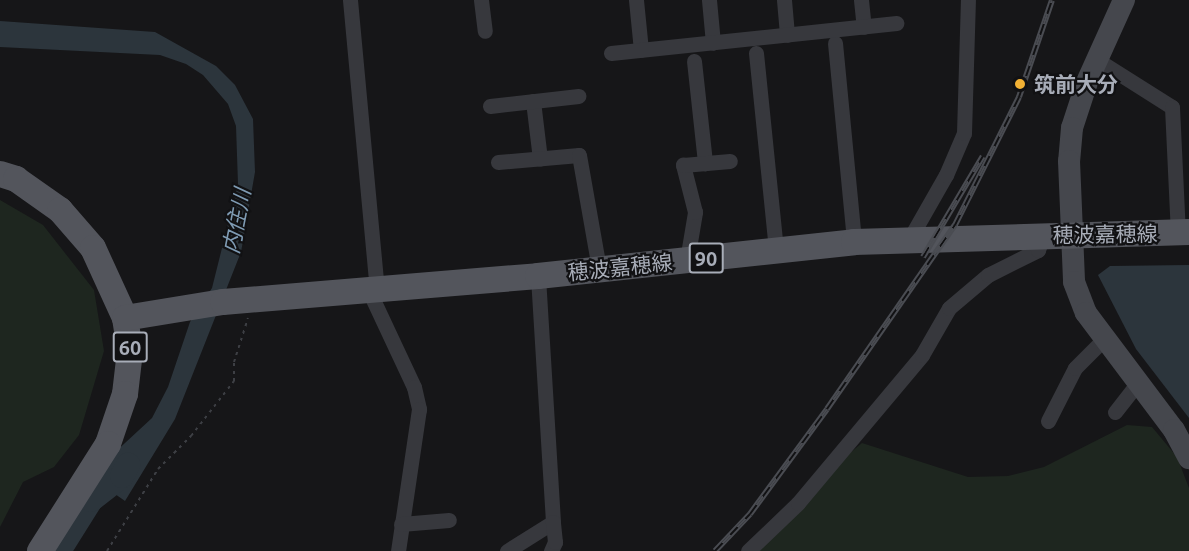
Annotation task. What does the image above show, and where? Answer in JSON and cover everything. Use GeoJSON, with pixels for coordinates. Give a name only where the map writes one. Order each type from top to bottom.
{"type":"FeatureCollection","features":[{"type":"Feature","properties":{"kind":"main road","name":"60"},"geometry":{"type":"LineString","coordinates":[[0,174],[16,179],[67,217],[93,248],[125,318],[130,351],[125,394],[108,444],[40,551]]}},
{"type":"Feature","properties":{"kind":"main road","name":"穂波嘉穂線"},"geometry":{"type":"LineString","coordinates":[[125,318],[223,302],[538,276],[854,242],[910,238],[1184,232]]}},
{"type":"Feature","properties":{"kind":"street"},"geometry":{"type":"LineString","coordinates":[[350,0],[373,290],[414,387],[419,409],[400,524],[398,551]]}},
{"type":"Feature","properties":{"kind":"street"},"geometry":{"type":"LineString","coordinates":[[481,0],[485,31]]}},
{"type":"Feature","properties":{"kind":"street"},"geometry":{"type":"LineString","coordinates":[[636,0],[641,50]]}},
{"type":"Feature","properties":{"kind":"street"},"geometry":{"type":"LineString","coordinates":[[709,0],[712,43]]}},
{"type":"Feature","properties":{"kind":"street"},"geometry":{"type":"LineString","coordinates":[[784,0],[787,35]]}},
{"type":"Feature","properties":{"kind":"street"},"geometry":{"type":"LineString","coordinates":[[861,0],[864,27]]}},
{"type":"Feature","properties":{"kind":"street"},"geometry":{"type":"LineString","coordinates":[[910,238],[951,165],[964,133],[968,102],[968,0]]}},
{"type":"Feature","properties":{"kind":"street"},"geometry":{"type":"LineString","coordinates":[[1124,0],[1096,59],[1070,142],[1074,282],[1086,313],[1174,430],[1189,458]]}},
{"type":"Feature","properties":{"kind":"street"},"geometry":{"type":"LineString","coordinates":[[611,53],[896,23]]}},
{"type":"Feature","properties":{"kind":"street"},"geometry":{"type":"LineString","coordinates":[[835,43],[854,242]]}},
{"type":"Feature","properties":{"kind":"street"},"geometry":{"type":"LineString","coordinates":[[756,53],[776,251]]}},
{"type":"Feature","properties":{"kind":"street"},"geometry":{"type":"LineString","coordinates":[[1096,59],[1172,107],[1184,232]]}},
{"type":"Feature","properties":{"kind":"street"},"geometry":{"type":"LineString","coordinates":[[694,61],[705,163]]}},
{"type":"Feature","properties":{"kind":"street"},"geometry":{"type":"LineString","coordinates":[[490,106],[578,96]]}},
{"type":"Feature","properties":{"kind":"street"},"geometry":{"type":"LineString","coordinates":[[533,101],[540,159]]}},
{"type":"Feature","properties":{"kind":"street"},"geometry":{"type":"LineString","coordinates":[[498,162],[579,155],[599,269]]}},
{"type":"Feature","properties":{"kind":"street"},"geometry":{"type":"LineString","coordinates":[[687,260],[695,212],[683,165],[730,160]]}},
{"type":"Feature","properties":{"kind":"street"},"geometry":{"type":"LineString","coordinates":[[748,551],[798,502],[922,355],[949,308],[988,275],[1038,250],[1043,236]]}},
{"type":"Feature","properties":{"kind":"street"},"geometry":{"type":"LineString","coordinates":[[538,276],[555,542],[551,551]]}},
{"type":"Feature","properties":{"kind":"street"},"geometry":{"type":"LineString","coordinates":[[1048,421],[1075,368],[1104,339]]}},
{"type":"Feature","properties":{"kind":"street"},"geometry":{"type":"LineString","coordinates":[[1115,412],[1138,383]]}},
{"type":"Feature","properties":{"kind":"street"},"geometry":{"type":"LineString","coordinates":[[400,524],[449,520]]}},
{"type":"Feature","properties":{"kind":"street"},"geometry":{"type":"LineString","coordinates":[[507,551],[553,522]]}},
{"type":"Feature","properties":{"kind":"path"},"geometry":{"type":"LineString","coordinates":[[106,551],[158,469],[191,436],[234,381],[234,362],[254,299]]}},
{"type":"Feature","properties":{"kind":"shaded area"},"geometry":{"type":"Polygon","coordinates":[[[0,200],[43,225],[94,290],[104,351],[79,435],[54,467],[23,482],[0,527],[0,200]]]}},
{"type":"Feature","properties":{"kind":"shaded area"},"geometry":{"type":"Polygon","coordinates":[[[1127,425],[1152,427],[1177,457],[1189,488],[1189,551],[758,551],[838,463],[862,443],[968,477],[1008,476],[1044,467],[1127,425]]]}},
{"type":"Feature","properties":{"kind":"water"},"geometry":{"type":"Polygon","coordinates":[[[0,21],[155,32],[216,66],[235,85],[253,119],[255,172],[241,252],[175,419],[125,501],[95,480],[112,455],[152,418],[168,387],[190,322],[212,288],[238,184],[236,126],[228,104],[203,75],[186,64],[160,55],[0,47],[0,21]]]}},
{"type":"Feature","properties":{"kind":"water"},"geometry":{"type":"Polygon","coordinates":[[[1189,265],[1189,418],[1136,349],[1098,275],[1110,266],[1189,265]]]}},
{"type":"Feature","properties":{"kind":"waterway","name":"内住川"},"geometry":{"type":"LineString","coordinates":[[59,551],[91,500],[122,476],[128,465]]}},
{"type":"Feature","properties":{"kind":"railway"},"geometry":{"type":"LineString","coordinates":[[715,551],[750,514],[827,409],[955,225],[1019,97],[1052,0]]}},
{"type":"Feature","properties":{"kind":"railway"},"geometry":{"type":"LineString","coordinates":[[923,257],[983,156]]}},
{"type":"Feature","properties":{"kind":"place","name":"筑前大分"},"geometry":{"type":"Point","coordinates":[1020,84]}}]}
